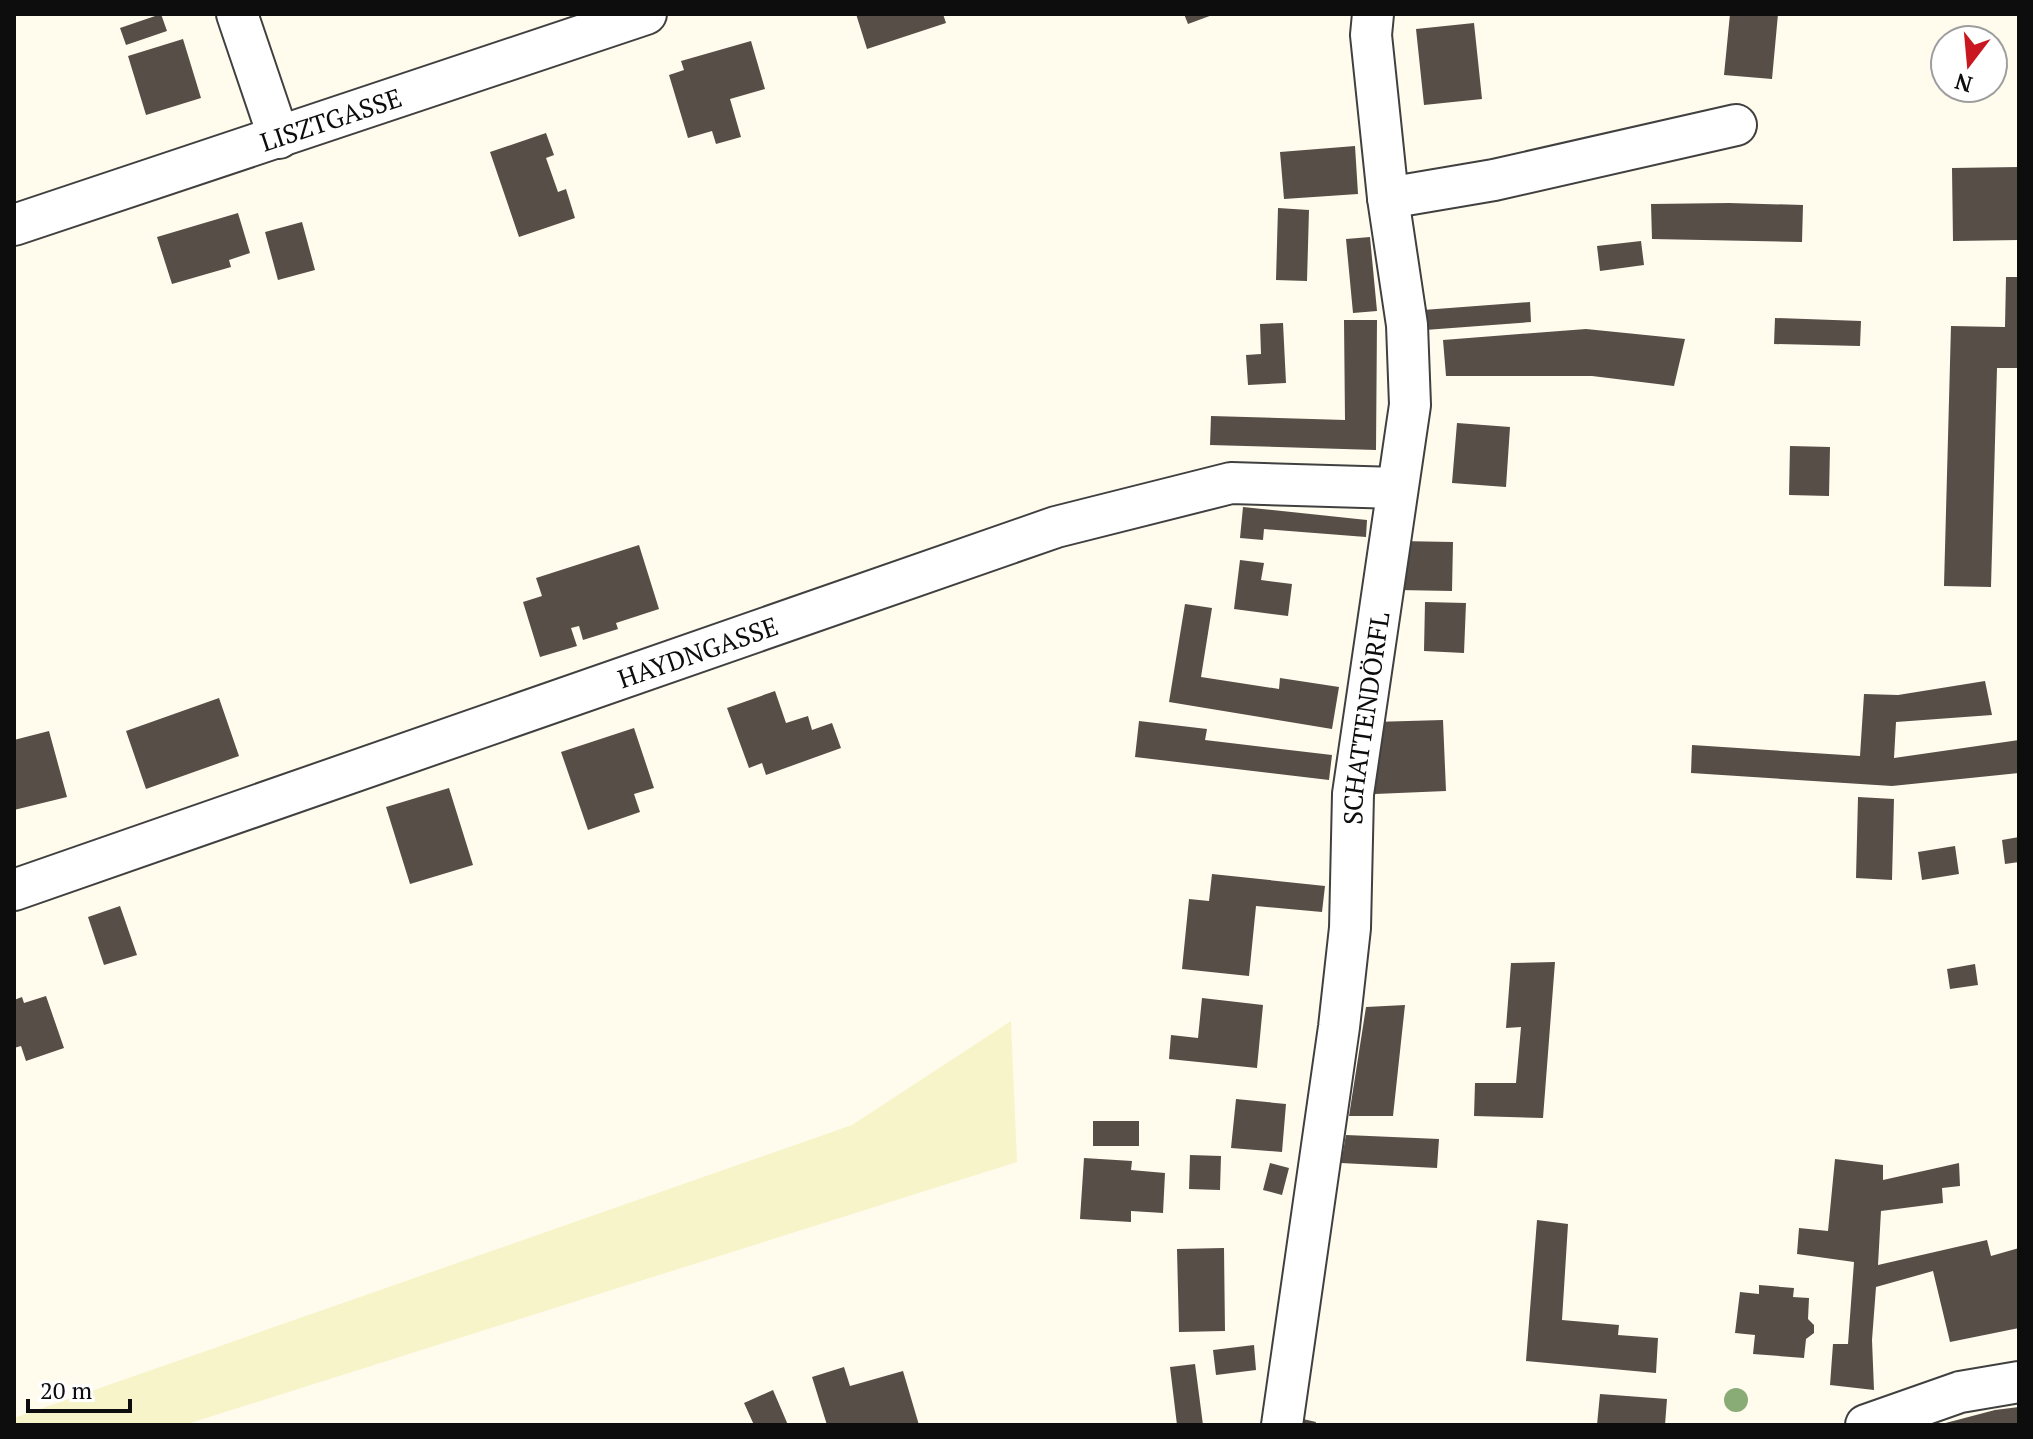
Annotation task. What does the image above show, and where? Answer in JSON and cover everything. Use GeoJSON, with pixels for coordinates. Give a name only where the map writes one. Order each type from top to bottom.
{"type":"FeatureCollection","features":[{"type":"Feature","properties":{"kind":"street"},"geometry":{"type":"LineString","coordinates":[[237,14],[279,138]]}},
{"type":"Feature","properties":{"kind":"street","name":"LISZTGASSE"},"geometry":{"type":"LineString","coordinates":[[14,225],[646,14]]}},
{"type":"Feature","properties":{"kind":"street","name":"SCHATTENDÖRFL"},"geometry":{"type":"LineString","coordinates":[[1282,1425],[1339,1027],[1350,928],[1353,794],[1410,405],[1407,325],[1388,198],[1371,35],[1373,14]]}},
{"type":"Feature","properties":{"kind":"street"},"geometry":{"type":"LineString","coordinates":[[1388,198],[1494,180],[1736,125]]}},
{"type":"Feature","properties":{"kind":"street","name":"HAYDNGASSE"},"geometry":{"type":"LineString","coordinates":[[14,890],[1056,527],[1231,483],[1397,488]]}},
{"type":"Feature","properties":{"kind":"street"},"geometry":{"type":"LineString","coordinates":[[1866,1425],[1960,1392],[2019,1382]]}},
{"type":"Feature","properties":{"kind":"shaded area"},"geometry":{"type":"Polygon","coordinates":[[[1011,1021],[1017,1162],[184,1425],[14,1425],[14,1418],[852,1125],[1011,1021]]]}},
{"type":"Feature","properties":{"kind":"building"},"geometry":{"type":"Polygon","coordinates":[[[161,14],[167,31],[126,45],[120,28],[161,14]]]}},
{"type":"Feature","properties":{"kind":"building"},"geometry":{"type":"Polygon","coordinates":[[[856,14],[943,14],[946,23],[867,49],[856,14]]]}},
{"type":"Feature","properties":{"kind":"building"},"geometry":{"type":"Polygon","coordinates":[[[1184,14],[1215,14],[1188,24],[1184,14]]]}},
{"type":"Feature","properties":{"kind":"building"},"geometry":{"type":"Polygon","coordinates":[[[1730,14],[1778,14],[1772,79],[1724,75],[1730,14]]]}},
{"type":"Feature","properties":{"kind":"building"},"geometry":{"type":"Polygon","coordinates":[[[1474,23],[1482,99],[1424,105],[1416,29],[1474,23]]]}},
{"type":"Feature","properties":{"kind":"building"},"geometry":{"type":"Polygon","coordinates":[[[183,39],[201,98],[146,115],[128,56],[183,39]]]}},
{"type":"Feature","properties":{"kind":"building"},"geometry":{"type":"Polygon","coordinates":[[[751,41],[765,89],[730,99],[741,137],[716,144],[712,131],[688,138],[669,75],[684,70],[681,61],[751,41]]]}},
{"type":"Feature","properties":{"kind":"building"},"geometry":{"type":"Polygon","coordinates":[[[546,133],[554,155],[546,158],[558,192],[566,189],[575,218],[519,237],[490,152],[546,133]]]}},
{"type":"Feature","properties":{"kind":"building"},"geometry":{"type":"Polygon","coordinates":[[[1355,146],[1358,194],[1284,199],[1280,152],[1355,146]]]}},
{"type":"Feature","properties":{"kind":"building"},"geometry":{"type":"Polygon","coordinates":[[[2019,167],[2019,240],[1953,241],[1952,168],[2019,167]]]}},
{"type":"Feature","properties":{"kind":"building"},"geometry":{"type":"Polygon","coordinates":[[[1651,204],[1803,205],[1802,242],[1652,239],[1651,204]]]}},
{"type":"Feature","properties":{"kind":"building"},"geometry":{"type":"Polygon","coordinates":[[[1278,208],[1309,210],[1307,281],[1276,280],[1278,208]]]}},
{"type":"Feature","properties":{"kind":"building"},"geometry":{"type":"Polygon","coordinates":[[[238,213],[250,253],[229,260],[231,267],[172,284],[157,237],[238,213]]]}},
{"type":"Feature","properties":{"kind":"building"},"geometry":{"type":"Polygon","coordinates":[[[302,222],[315,270],[278,280],[265,232],[302,222]]]}},
{"type":"Feature","properties":{"kind":"building"},"geometry":{"type":"Polygon","coordinates":[[[1370,237],[1377,311],[1353,313],[1346,239],[1370,237]]]}},
{"type":"Feature","properties":{"kind":"building"},"geometry":{"type":"Polygon","coordinates":[[[1641,241],[1644,265],[1600,271],[1597,246],[1641,241]]]}},
{"type":"Feature","properties":{"kind":"building"},"geometry":{"type":"Polygon","coordinates":[[[2006,277],[2019,277],[2019,368],[1997,368],[1991,587],[1944,586],[1951,326],[2005,327],[2006,277]]]}},
{"type":"Feature","properties":{"kind":"building"},"geometry":{"type":"Polygon","coordinates":[[[1530,302],[1531,322],[1425,330],[1423,310],[1530,302]]]}},
{"type":"Feature","properties":{"kind":"building"},"geometry":{"type":"Polygon","coordinates":[[[1775,318],[1861,321],[1860,346],[1774,344],[1775,318]]]}},
{"type":"Feature","properties":{"kind":"building"},"geometry":{"type":"Polygon","coordinates":[[[1344,320],[1377,320],[1376,450],[1210,445],[1211,416],[1345,420],[1344,320]]]}},
{"type":"Feature","properties":{"kind":"building"},"geometry":{"type":"Polygon","coordinates":[[[1283,323],[1286,383],[1248,385],[1246,355],[1261,354],[1260,324],[1283,323]]]}},
{"type":"Feature","properties":{"kind":"building"},"geometry":{"type":"Polygon","coordinates":[[[1586,329],[1685,339],[1674,386],[1592,376],[1446,376],[1443,340],[1586,329]]]}},
{"type":"Feature","properties":{"kind":"building"},"geometry":{"type":"Polygon","coordinates":[[[1457,423],[1510,427],[1506,487],[1452,483],[1457,423]]]}},
{"type":"Feature","properties":{"kind":"building"},"geometry":{"type":"Polygon","coordinates":[[[1790,446],[1830,447],[1829,496],[1789,495],[1790,446]]]}},
{"type":"Feature","properties":{"kind":"building"},"geometry":{"type":"Polygon","coordinates":[[[1243,507],[1367,520],[1366,537],[1264,529],[1263,540],[1240,538],[1243,507]]]}},
{"type":"Feature","properties":{"kind":"building"},"geometry":{"type":"Polygon","coordinates":[[[1399,541],[1453,542],[1452,591],[1398,590],[1399,541]]]}},
{"type":"Feature","properties":{"kind":"building"},"geometry":{"type":"Polygon","coordinates":[[[639,545],[659,609],[616,623],[618,629],[583,640],[579,626],[571,628],[577,646],[540,657],[523,602],[542,596],[536,578],[639,545]]]}},
{"type":"Feature","properties":{"kind":"building"},"geometry":{"type":"Polygon","coordinates":[[[1240,560],[1264,563],[1261,580],[1292,584],[1288,616],[1234,609],[1240,560]]]}},
{"type":"Feature","properties":{"kind":"building"},"geometry":{"type":"Polygon","coordinates":[[[1425,602],[1466,603],[1464,653],[1424,651],[1425,602]]]}},
{"type":"Feature","properties":{"kind":"building"},"geometry":{"type":"Polygon","coordinates":[[[1185,604],[1212,608],[1201,677],[1279,689],[1280,678],[1339,687],[1332,729],[1169,702],[1185,604]]]}},
{"type":"Feature","properties":{"kind":"building"},"geometry":{"type":"Polygon","coordinates":[[[1985,681],[1992,715],[1896,722],[1894,758],[2019,740],[2019,773],[1892,786],[1691,773],[1692,745],[1860,756],[1864,694],[1898,695],[1985,681]]]}},
{"type":"Feature","properties":{"kind":"building"},"geometry":{"type":"Polygon","coordinates":[[[775,691],[786,723],[808,716],[812,730],[832,723],[841,748],[766,775],[762,763],[749,768],[727,708],[775,691]]]}},
{"type":"Feature","properties":{"kind":"building"},"geometry":{"type":"Polygon","coordinates":[[[219,698],[239,756],[146,789],[126,731],[219,698]]]}},
{"type":"Feature","properties":{"kind":"building"},"geometry":{"type":"Polygon","coordinates":[[[1443,720],[1446,791],[1375,794],[1373,722],[1443,720]]]}},
{"type":"Feature","properties":{"kind":"building"},"geometry":{"type":"Polygon","coordinates":[[[1139,721],[1207,729],[1205,740],[1332,755],[1329,780],[1135,757],[1139,721]]]}},
{"type":"Feature","properties":{"kind":"building"},"geometry":{"type":"Polygon","coordinates":[[[634,728],[654,788],[634,794],[640,812],[588,830],[561,752],[634,728]]]}},
{"type":"Feature","properties":{"kind":"building"},"geometry":{"type":"Polygon","coordinates":[[[49,731],[67,797],[14,810],[14,740],[49,731]]]}},
{"type":"Feature","properties":{"kind":"building"},"geometry":{"type":"Polygon","coordinates":[[[449,788],[473,865],[410,884],[386,807],[449,788]]]}},
{"type":"Feature","properties":{"kind":"building"},"geometry":{"type":"Polygon","coordinates":[[[1858,797],[1894,799],[1892,880],[1856,878],[1858,797]]]}},
{"type":"Feature","properties":{"kind":"building"},"geometry":{"type":"Polygon","coordinates":[[[2019,837],[2019,862],[2005,864],[2002,840],[2019,837]]]}},
{"type":"Feature","properties":{"kind":"building"},"geometry":{"type":"Polygon","coordinates":[[[1955,846],[1959,874],[1922,880],[1918,852],[1955,846]]]}},
{"type":"Feature","properties":{"kind":"building"},"geometry":{"type":"Polygon","coordinates":[[[1212,874],[1325,886],[1322,912],[1256,906],[1249,976],[1182,969],[1189,899],[1209,901],[1212,874]]]}},
{"type":"Feature","properties":{"kind":"building"},"geometry":{"type":"Polygon","coordinates":[[[120,906],[137,955],[104,965],[88,917],[120,906]]]}},
{"type":"Feature","properties":{"kind":"building"},"geometry":{"type":"Polygon","coordinates":[[[1555,962],[1543,1118],[1474,1116],[1475,1083],[1516,1083],[1521,1027],[1506,1028],[1511,963],[1555,962]]]}},
{"type":"Feature","properties":{"kind":"building"},"geometry":{"type":"Polygon","coordinates":[[[1975,964],[1978,985],[1950,989],[1947,969],[1975,964]]]}},
{"type":"Feature","properties":{"kind":"building"},"geometry":{"type":"Polygon","coordinates":[[[46,996],[64,1048],[26,1061],[21,1046],[14,1048],[14,1000],[22,997],[24,1003],[46,996]]]}},
{"type":"Feature","properties":{"kind":"building"},"geometry":{"type":"Polygon","coordinates":[[[1202,998],[1263,1005],[1257,1068],[1169,1059],[1171,1035],[1198,1038],[1202,998]]]}},
{"type":"Feature","properties":{"kind":"building"},"geometry":{"type":"Polygon","coordinates":[[[1405,1005],[1393,1116],[1349,1116],[1366,1007],[1405,1005]]]}},
{"type":"Feature","properties":{"kind":"building"},"geometry":{"type":"Polygon","coordinates":[[[1236,1099],[1286,1104],[1282,1152],[1231,1148],[1236,1099]]]}},
{"type":"Feature","properties":{"kind":"building"},"geometry":{"type":"Polygon","coordinates":[[[1093,1121],[1139,1121],[1139,1146],[1093,1146],[1093,1121]]]}},
{"type":"Feature","properties":{"kind":"building"},"geometry":{"type":"Polygon","coordinates":[[[1346,1135],[1439,1139],[1437,1168],[1341,1163],[1346,1135]]]}},
{"type":"Feature","properties":{"kind":"building"},"geometry":{"type":"Polygon","coordinates":[[[1190,1155],[1221,1156],[1220,1190],[1189,1189],[1190,1155]]]}},
{"type":"Feature","properties":{"kind":"building"},"geometry":{"type":"Polygon","coordinates":[[[1084,1158],[1132,1161],[1131,1170],[1165,1173],[1163,1213],[1131,1211],[1131,1222],[1080,1219],[1084,1158]]]}},
{"type":"Feature","properties":{"kind":"building"},"geometry":{"type":"Polygon","coordinates":[[[1835,1159],[1883,1165],[1883,1180],[1959,1163],[1960,1186],[1942,1188],[1943,1203],[1881,1211],[1878,1265],[1987,1240],[1991,1256],[2019,1248],[2019,1328],[1950,1342],[1933,1271],[1876,1287],[1872,1340],[1874,1390],[1830,1385],[1833,1344],[1848,1344],[1854,1262],[1797,1254],[1799,1228],[1828,1231],[1835,1159]]]}},
{"type":"Feature","properties":{"kind":"building"},"geometry":{"type":"Polygon","coordinates":[[[1270,1163],[1289,1168],[1282,1195],[1263,1190],[1270,1163]]]}},
{"type":"Feature","properties":{"kind":"building"},"geometry":{"type":"Polygon","coordinates":[[[1537,1220],[1568,1224],[1562,1320],[1619,1325],[1618,1335],[1658,1338],[1656,1373],[1526,1361],[1537,1220]]]}},
{"type":"Feature","properties":{"kind":"building"},"geometry":{"type":"Polygon","coordinates":[[[1224,1248],[1225,1331],[1179,1332],[1177,1249],[1224,1248]]]}},
{"type":"Feature","properties":{"kind":"building"},"geometry":{"type":"Polygon","coordinates":[[[1759,1285],[1794,1288],[1793,1297],[1809,1298],[1808,1319],[1814,1325],[1814,1333],[1806,1339],[1804,1358],[1753,1354],[1755,1335],[1735,1333],[1740,1292],[1759,1294],[1759,1285]]]}},
{"type":"Feature","properties":{"kind":"building"},"geometry":{"type":"Polygon","coordinates":[[[1254,1345],[1256,1370],[1216,1375],[1213,1350],[1254,1345]]]}},
{"type":"Feature","properties":{"kind":"building"},"geometry":{"type":"Polygon","coordinates":[[[1195,1364],[1203,1425],[1177,1425],[1170,1367],[1195,1364]]]}},
{"type":"Feature","properties":{"kind":"building"},"geometry":{"type":"Polygon","coordinates":[[[844,1367],[850,1386],[903,1371],[919,1425],[827,1425],[812,1377],[844,1367]]]}},
{"type":"Feature","properties":{"kind":"building"},"geometry":{"type":"Polygon","coordinates":[[[773,1390],[788,1425],[754,1425],[744,1403],[773,1390]]]}},
{"type":"Feature","properties":{"kind":"building"},"geometry":{"type":"Polygon","coordinates":[[[1600,1394],[1667,1399],[1665,1425],[1597,1425],[1600,1394]]]}},
{"type":"Feature","properties":{"kind":"building"},"geometry":{"type":"Polygon","coordinates":[[[2019,1407],[2019,1425],[1938,1425],[1995,1410],[2019,1407]]]}},
{"type":"Feature","properties":{"kind":"building"},"geometry":{"type":"Polygon","coordinates":[[[1303,1419],[1316,1422],[1315,1425],[1302,1425],[1303,1419]]]}}]}
